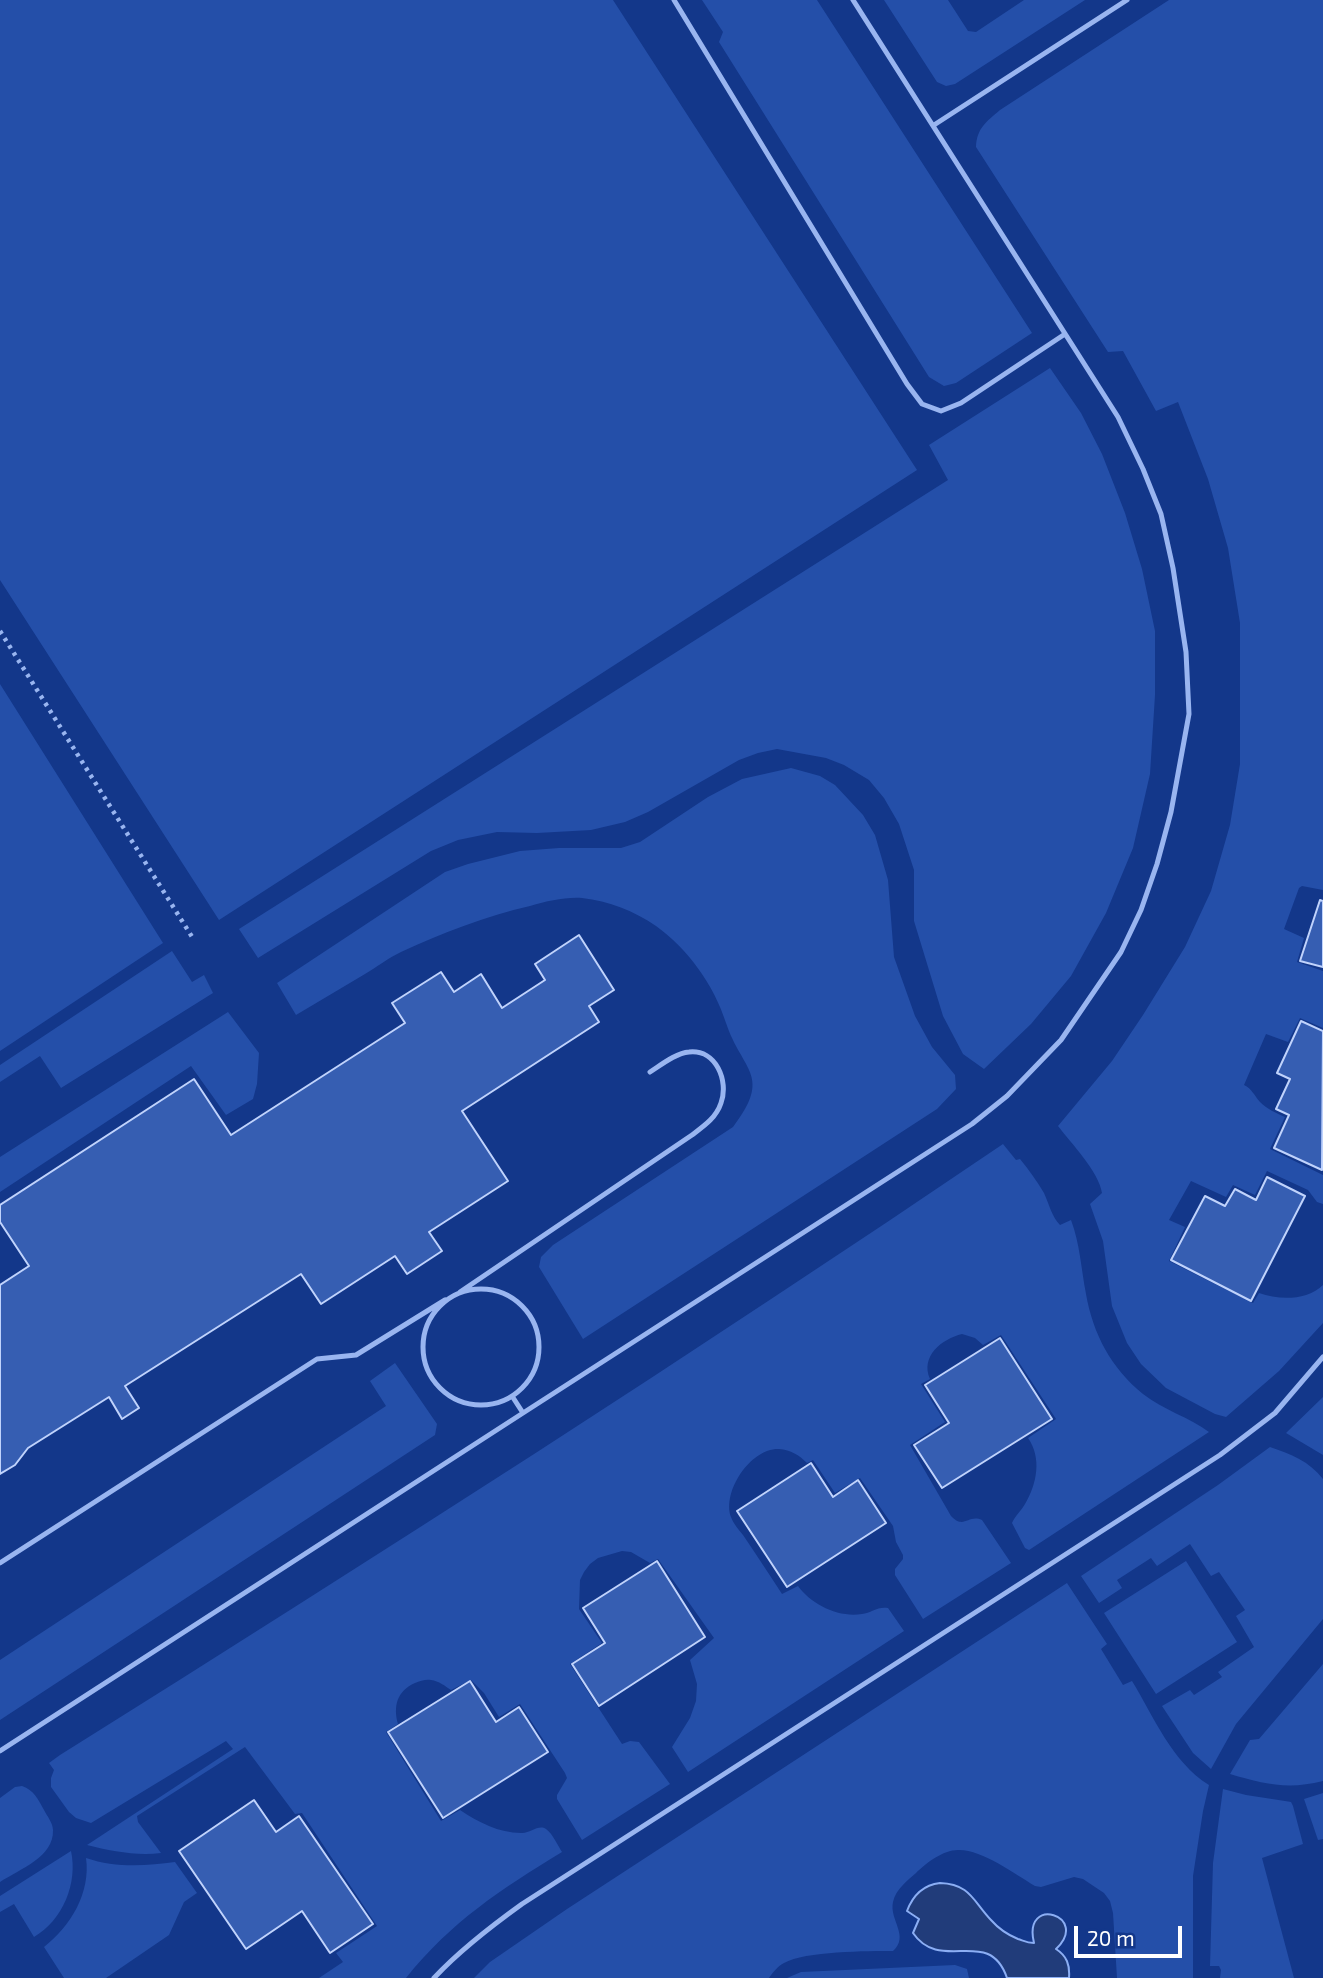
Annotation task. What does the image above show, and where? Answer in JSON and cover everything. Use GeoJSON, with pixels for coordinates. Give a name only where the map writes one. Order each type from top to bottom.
{"type":"FeatureCollection","features":[{"type":"Feature","properties":{"kind":"lane"},"geometry":{"type":"LineString","coordinates":[[674,0],[907,384],[922,404],[941,411],[961,403],[1065,334]]}},
{"type":"Feature","properties":{"kind":"lane"},"geometry":{"type":"LineString","coordinates":[[0,1751],[972,1124],[1007,1096],[1060,1040],[1121,952],[1141,910],[1157,864],[1171,812],[1189,714],[1186,652],[1173,568],[1161,514],[1118,417],[853,0]]}},
{"type":"Feature","properties":{"kind":"lane"},"geometry":{"type":"LineString","coordinates":[[934,125],[1127,0]]}},
{"type":"Feature","properties":{"kind":"lane"},"geometry":{"type":"LineString","coordinates":[[0,1563],[317,1359],[356,1355],[460,1292],[692,1135],[714,1117],[725,1087],[718,1067],[707,1055],[690,1052],[673,1058],[650,1072]]}},
{"type":"Feature","properties":{"kind":"lane"},"geometry":{"type":"LineString","coordinates":[[445,1300],[433,1312],[425,1328],[422,1346],[424,1364],[433,1380],[445,1393],[460,1401],[478,1405],[496,1403],[512,1396],[526,1384],[535,1369],[539,1352],[538,1335],[532,1319],[523,1306],[510,1296],[494,1290],[477,1288],[460,1292]]}},
{"type":"Feature","properties":{"kind":"lane"},"geometry":{"type":"LineString","coordinates":[[434,1978],[482,1933],[522,1904],[1220,1455],[1275,1413],[1323,1357]]}},
{"type":"Feature","properties":{"kind":"lane"},"geometry":{"type":"LineString","coordinates":[[512,1396],[523,1413]]}},
{"type":"Feature","properties":{"kind":"path"},"geometry":{"type":"LineString","coordinates":[[0,631],[194,940]]}},
{"type":"Feature","properties":{"kind":"shaded area"},"geometry":{"type":"Polygon","coordinates":[[[0,0],[613,0],[917,470],[219,920],[0,580],[0,0]]]}},
{"type":"Feature","properties":{"kind":"shaded area"},"geometry":{"type":"Polygon","coordinates":[[[702,0],[817,0],[1032,333],[956,383],[944,386],[929,377],[719,42],[723,32],[702,0]]]}},
{"type":"Feature","properties":{"kind":"shaded area"},"geometry":{"type":"Polygon","coordinates":[[[884,0],[948,0],[968,31],[976,32],[1024,0],[1085,0],[955,84],[946,86],[937,82],[884,0]]]}},
{"type":"Feature","properties":{"kind":"shaded area"},"geometry":{"type":"Polygon","coordinates":[[[1169,0],[1323,0],[1323,890],[1302,886],[1299,888],[1284,929],[1304,938],[1297,962],[1323,971],[1323,1028],[1300,1018],[1288,1042],[1266,1034],[1244,1085],[1263,1104],[1285,1117],[1270,1149],[1323,1175],[1323,1204],[1317,1202],[1308,1190],[1267,1171],[1255,1195],[1233,1185],[1226,1197],[1191,1181],[1169,1220],[1185,1227],[1169,1261],[1253,1303],[1259,1293],[1292,1298],[1309,1294],[1323,1285],[1323,1323],[1279,1371],[1226,1417],[1166,1388],[1141,1364],[1127,1343],[1112,1306],[1103,1241],[1090,1204],[1102,1193],[1100,1185],[1090,1167],[1058,1126],[1112,1061],[1143,1015],[1185,947],[1211,891],[1230,825],[1240,764],[1240,623],[1228,548],[1208,479],[1178,402],[1156,411],[1123,351],[1108,352],[976,147],[980,130],[1000,110],[1169,0]]]}},
{"type":"Feature","properties":{"kind":"shaded area"},"geometry":{"type":"Polygon","coordinates":[[[1050,368],[1081,413],[1102,454],[1125,513],[1142,569],[1155,631],[1155,695],[1150,774],[1133,848],[1106,913],[1071,976],[1031,1024],[984,1069],[963,1054],[943,1016],[914,921],[914,870],[899,824],[884,798],[869,780],[844,765],[826,758],[777,749],[739,760],[648,812],[625,822],[591,830],[497,832],[458,840],[431,851],[258,958],[239,929],[948,480],[929,445],[1050,368]]]}},
{"type":"Feature","properties":{"kind":"shaded area"},"geometry":{"type":"Polygon","coordinates":[[[0,684],[163,943],[0,1051],[0,684]]]}},
{"type":"Feature","properties":{"kind":"shaded area"},"geometry":{"type":"Polygon","coordinates":[[[791,768],[820,776],[835,785],[863,815],[875,835],[888,880],[894,957],[915,1016],[932,1047],[955,1075],[956,1089],[937,1109],[583,1339],[539,1267],[541,1257],[553,1245],[733,1127],[751,1096],[753,1084],[746,1063],[714,995],[689,957],[668,935],[630,911],[602,902],[569,898],[497,915],[432,938],[392,957],[296,1015],[277,983],[445,872],[520,851],[621,848],[640,842],[708,797],[742,779],[791,768]]]}},
{"type":"Feature","properties":{"kind":"shaded area"},"geometry":{"type":"Polygon","coordinates":[[[172,951],[192,982],[204,975],[213,993],[61,1088],[40,1056],[0,1082],[0,1065],[172,951]]]}},
{"type":"Feature","properties":{"kind":"shaded area"},"geometry":{"type":"Polygon","coordinates":[[[228,1012],[259,1053],[253,1099],[226,1115],[191,1066],[0,1192],[0,1157],[228,1012]]]}},
{"type":"Feature","properties":{"kind":"shaded area"},"geometry":{"type":"Polygon","coordinates":[[[1003,1144],[1016,1160],[1020,1159],[1033,1176],[1060,1225],[1071,1220],[1093,1323],[1113,1361],[1143,1394],[1209,1432],[1029,1550],[1025,1548],[1012,1523],[1029,1496],[1035,1480],[1035,1454],[1028,1438],[1056,1419],[1001,1335],[983,1345],[975,1338],[962,1334],[940,1344],[928,1363],[930,1379],[921,1384],[945,1422],[910,1445],[951,1516],[959,1522],[982,1520],[1011,1563],[923,1619],[895,1575],[895,1569],[903,1555],[896,1542],[893,1526],[860,1478],[835,1493],[813,1460],[807,1463],[795,1453],[779,1449],[758,1456],[741,1473],[731,1495],[729,1507],[735,1524],[782,1594],[798,1586],[818,1604],[844,1614],[862,1614],[888,1608],[904,1631],[688,1772],[672,1747],[690,1718],[696,1701],[697,1684],[690,1660],[714,1638],[658,1559],[650,1563],[631,1552],[622,1551],[598,1558],[590,1564],[580,1580],[579,1609],[602,1643],[570,1664],[622,1744],[639,1742],[670,1784],[582,1840],[557,1799],[567,1778],[565,1773],[520,1704],[499,1717],[484,1693],[471,1680],[451,1690],[429,1680],[409,1686],[400,1695],[396,1705],[398,1724],[386,1732],[441,1821],[460,1810],[481,1823],[513,1833],[543,1828],[551,1834],[562,1852],[459,1923],[406,1978],[319,1978],[343,1962],[336,1953],[377,1926],[302,1813],[295,1814],[245,1747],[137,1816],[138,1822],[161,1853],[142,1854],[87,1845],[233,1749],[226,1741],[91,1823],[76,1818],[69,1812],[51,1787],[54,1770],[49,1763],[534,1454],[1003,1144]]]}},
{"type":"Feature","properties":{"kind":"shaded area"},"geometry":{"type":"Polygon","coordinates":[[[395,1363],[437,1424],[435,1435],[0,1720],[0,1660],[386,1406],[370,1381],[395,1363]]]}},
{"type":"Feature","properties":{"kind":"shaded area"},"geometry":{"type":"Polygon","coordinates":[[[1323,1397],[1323,1455],[1286,1433],[1323,1397]]]}},
{"type":"Feature","properties":{"kind":"shaded area"},"geometry":{"type":"Polygon","coordinates":[[[1270,1447],[1299,1459],[1312,1467],[1323,1479],[1323,1619],[1236,1724],[1211,1769],[1193,1753],[1162,1706],[1190,1690],[1194,1695],[1222,1677],[1218,1672],[1254,1647],[1236,1616],[1245,1610],[1219,1572],[1211,1576],[1190,1544],[1157,1566],[1151,1558],[1117,1580],[1122,1588],[1099,1603],[1081,1576],[1270,1447]]]}},
{"type":"Feature","properties":{"kind":"shaded area"},"geometry":{"type":"Polygon","coordinates":[[[1186,1561],[1237,1642],[1156,1694],[1104,1613],[1186,1561]]]}},
{"type":"Feature","properties":{"kind":"shaded area"},"geometry":{"type":"Polygon","coordinates":[[[1067,1583],[1107,1644],[1101,1649],[1123,1685],[1132,1681],[1174,1751],[1184,1764],[1209,1785],[1193,1876],[1193,1978],[1117,1978],[1113,1913],[1110,1901],[1104,1893],[1083,1879],[1074,1877],[1041,1887],[1035,1886],[987,1858],[958,1850],[947,1852],[930,1861],[897,1893],[893,1909],[900,1940],[893,1951],[837,1952],[806,1956],[782,1964],[769,1978],[474,1978],[490,1962],[567,1909],[1067,1583]]]}},
{"type":"Feature","properties":{"kind":"shaded area"},"geometry":{"type":"Polygon","coordinates":[[[1323,1664],[1323,1781],[1276,1785],[1230,1774],[1250,1740],[1259,1739],[1323,1664]]]}},
{"type":"Feature","properties":{"kind":"shaded area"},"geometry":{"type":"Polygon","coordinates":[[[22,1786],[35,1795],[50,1820],[53,1827],[52,1839],[42,1855],[0,1882],[0,1798],[15,1787],[22,1786]]]}},
{"type":"Feature","properties":{"kind":"shaded area"},"geometry":{"type":"Polygon","coordinates":[[[1223,1789],[1291,1802],[1293,1806],[1303,1844],[1262,1858],[1294,1978],[1220,1978],[1219,1966],[1210,1966],[1213,1863],[1223,1789]]]}},
{"type":"Feature","properties":{"kind":"shaded area"},"geometry":{"type":"Polygon","coordinates":[[[1323,1793],[1323,1839],[1318,1840],[1304,1799],[1323,1793]]]}},
{"type":"Feature","properties":{"kind":"shaded area"},"geometry":{"type":"Polygon","coordinates":[[[71,1851],[72,1876],[66,1900],[53,1921],[34,1937],[14,1904],[0,1912],[0,1896],[71,1851]]]}},
{"type":"Feature","properties":{"kind":"shaded area"},"geometry":{"type":"Polygon","coordinates":[[[86,1858],[130,1865],[175,1862],[197,1893],[184,1902],[169,1935],[106,1978],[64,1978],[44,1947],[62,1930],[77,1908],[85,1884],[86,1858]]]}},
{"type":"Feature","properties":{"kind":"shaded area"},"geometry":{"type":"Polygon","coordinates":[[[940,1883],[965,1890],[997,1926],[1026,1942],[1034,1943],[1033,1928],[1037,1919],[1054,1915],[1061,1920],[1066,1927],[1065,1937],[1056,1949],[1067,1961],[1069,1978],[1007,1978],[999,1963],[989,1954],[937,1950],[924,1945],[913,1933],[919,1919],[907,1911],[919,1892],[940,1883]]]}},
{"type":"Feature","properties":{"kind":"shaded area"},"geometry":{"type":"Polygon","coordinates":[[[955,1965],[967,1969],[969,1978],[787,1978],[801,1972],[955,1965]]]}},
{"type":"Feature","properties":{"kind":"building"},"geometry":{"type":"Polygon","coordinates":[[[1320,900],[1323,901],[1323,967],[1300,961],[1320,900]]]}},
{"type":"Feature","properties":{"kind":"building"},"geometry":{"type":"Polygon","coordinates":[[[579,935],[614,990],[589,1006],[599,1022],[462,1111],[508,1181],[429,1232],[442,1251],[407,1274],[395,1256],[321,1304],[301,1274],[125,1386],[139,1408],[122,1419],[109,1397],[28,1448],[15,1465],[0,1474],[0,1285],[29,1266],[0,1222],[0,1205],[194,1079],[231,1135],[405,1023],[392,1003],[441,972],[454,992],[481,974],[502,1008],[545,980],[535,964],[579,935]]]}},
{"type":"Feature","properties":{"kind":"building"},"geometry":{"type":"Polygon","coordinates":[[[1301,1021],[1323,1031],[1322,1170],[1274,1148],[1289,1115],[1276,1109],[1290,1079],[1277,1073],[1301,1021]]]}},
{"type":"Feature","properties":{"kind":"building"},"geometry":{"type":"Polygon","coordinates":[[[1267,1177],[1305,1196],[1251,1301],[1171,1260],[1205,1196],[1225,1206],[1235,1189],[1256,1200],[1267,1177]]]}},
{"type":"Feature","properties":{"kind":"building"},"geometry":{"type":"Polygon","coordinates":[[[1000,1338],[1052,1419],[942,1488],[914,1445],[949,1423],[925,1385],[1000,1338]]]}},
{"type":"Feature","properties":{"kind":"building"},"geometry":{"type":"Polygon","coordinates":[[[811,1463],[833,1497],[858,1480],[886,1523],[787,1587],[737,1511],[811,1463]]]}},
{"type":"Feature","properties":{"kind":"building"},"geometry":{"type":"Polygon","coordinates":[[[657,1561],[705,1637],[599,1706],[572,1664],[605,1643],[583,1608],[657,1561]]]}},
{"type":"Feature","properties":{"kind":"building"},"geometry":{"type":"Polygon","coordinates":[[[470,1681],[496,1722],[519,1707],[548,1752],[443,1818],[388,1732],[470,1681]]]}},
{"type":"Feature","properties":{"kind":"building"},"geometry":{"type":"Polygon","coordinates":[[[254,1800],[276,1832],[299,1816],[373,1924],[330,1953],[302,1911],[246,1949],[179,1851],[254,1800]]]}}]}
